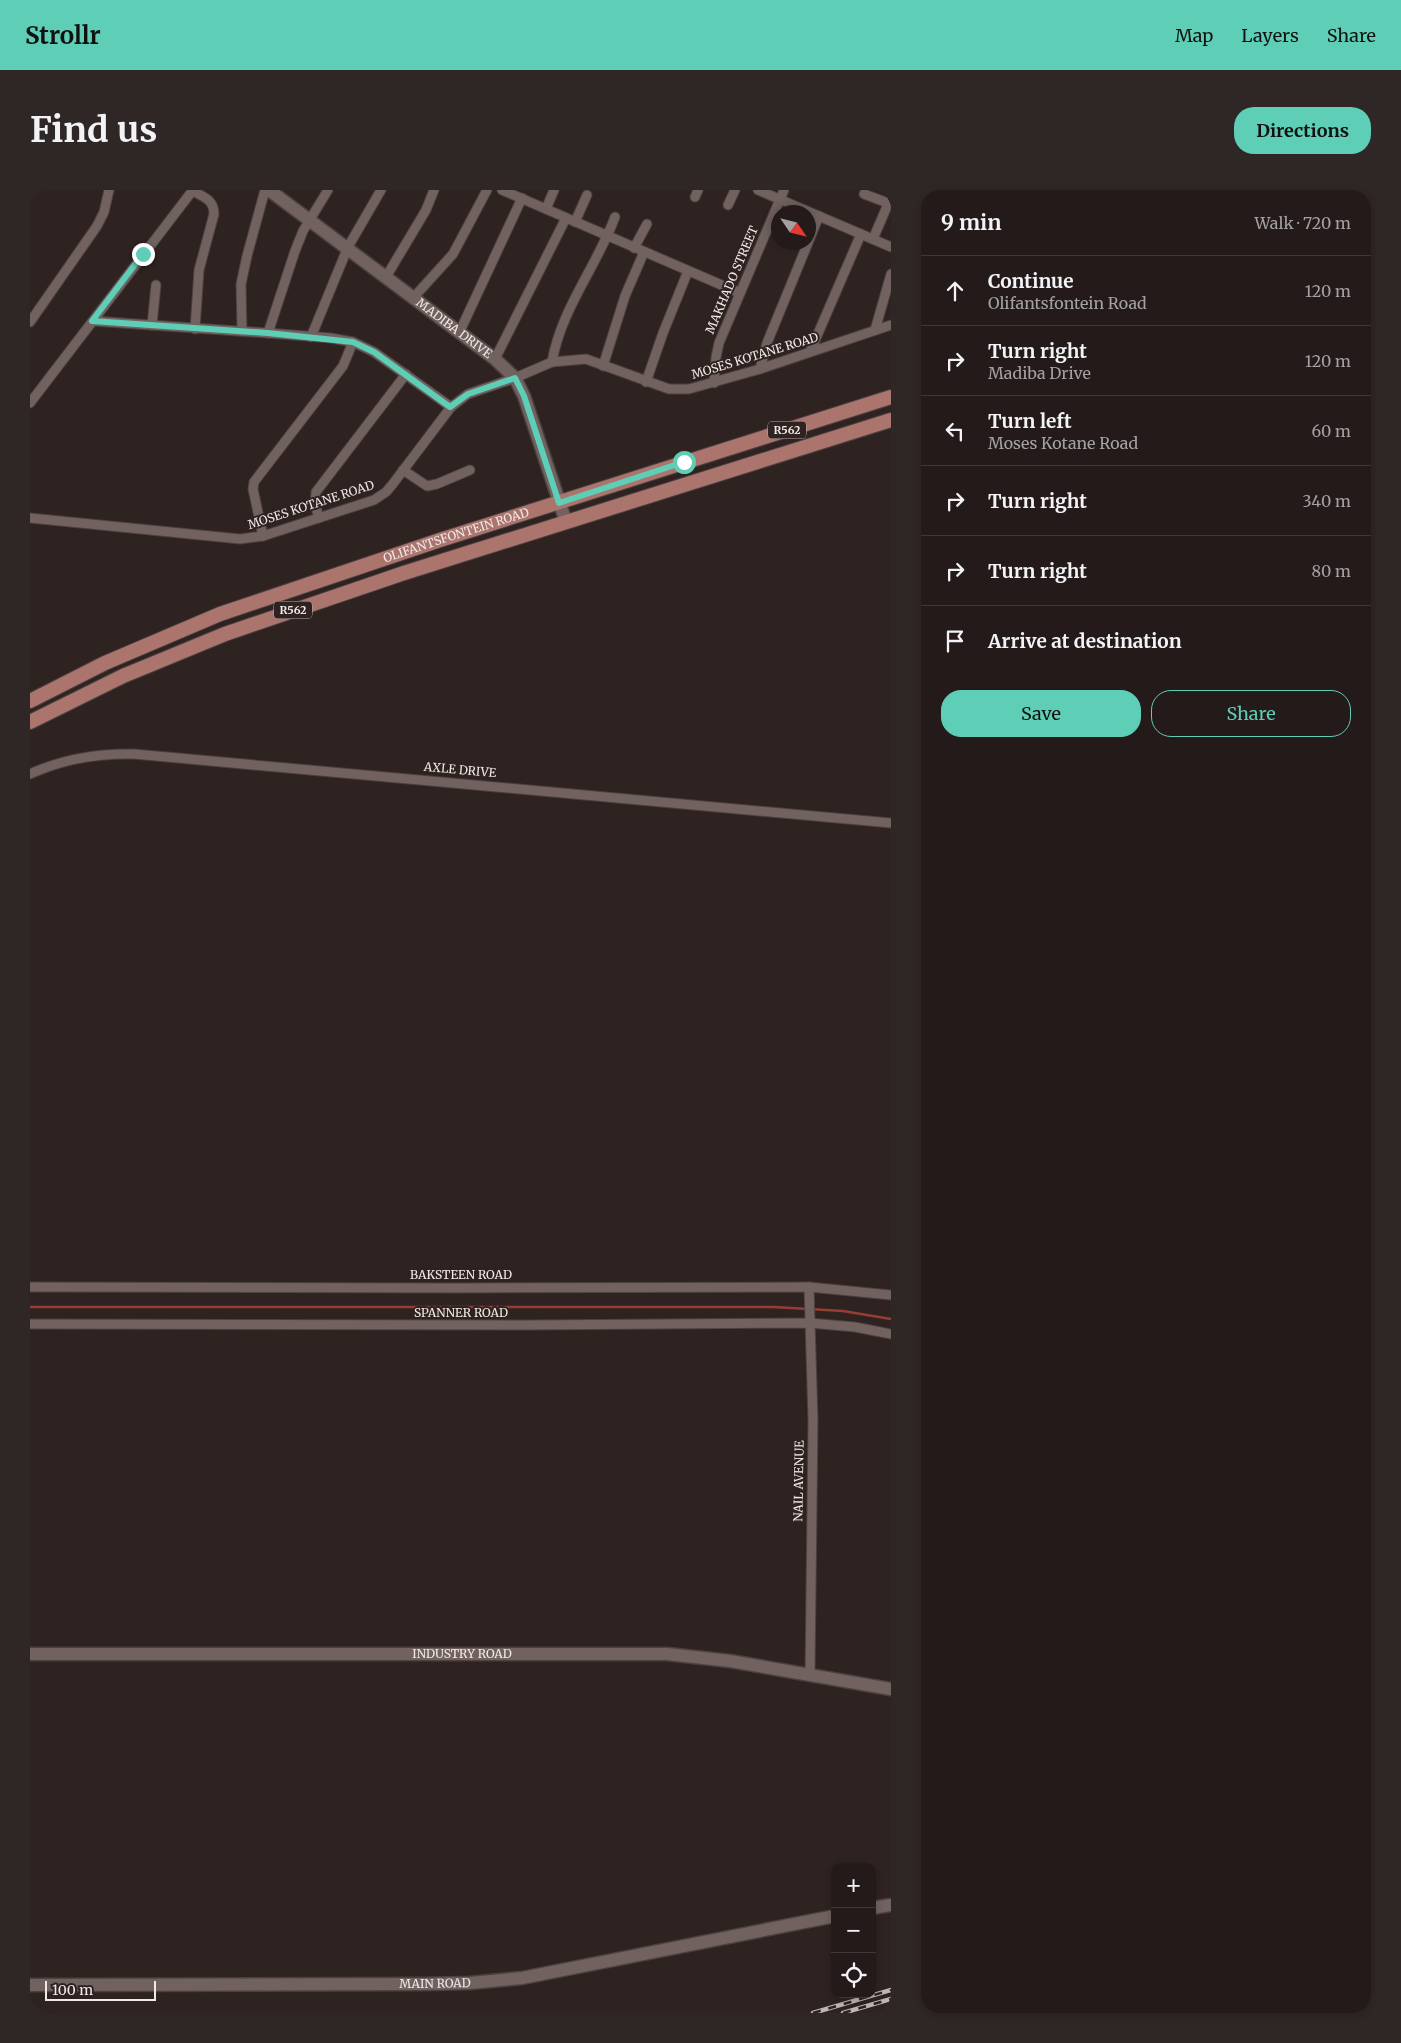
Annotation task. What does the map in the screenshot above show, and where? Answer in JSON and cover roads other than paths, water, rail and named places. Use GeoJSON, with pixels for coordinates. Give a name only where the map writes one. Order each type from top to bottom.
{"type":"FeatureCollection","features":[{"type":"Feature","properties":{"kind":"main road","name":"OLIFANTSFONTEIN ROAD"},"geometry":{"type":"LineString","coordinates":[[30,701],[105,663],[220,614],[440,540],[891,397]]}},
{"type":"Feature","properties":{"kind":"main road","name":"OLIFANTSFONTEIN ROAD"},"geometry":{"type":"LineString","coordinates":[[30,722],[123,676],[225,634],[310,604],[891,420]]}},
{"type":"Feature","properties":{"kind":"street"},"geometry":{"type":"LineString","coordinates":[[30,322],[97,226],[104,212],[109,190]]}},
{"type":"Feature","properties":{"kind":"street"},"geometry":{"type":"LineString","coordinates":[[30,403],[193,190],[209,200],[214,207],[214,214],[199,270],[196,328]]}},
{"type":"Feature","properties":{"kind":"street"},"geometry":{"type":"LineString","coordinates":[[268,333],[295,251],[310,220],[328,190]]}},
{"type":"Feature","properties":{"kind":"street"},"geometry":{"type":"LineString","coordinates":[[311,338],[348,248],[382,190]]}},
{"type":"Feature","properties":{"kind":"street"},"geometry":{"type":"LineString","coordinates":[[386,277],[426,210],[434,190]]}},
{"type":"Feature","properties":{"kind":"street"},"geometry":{"type":"LineString","coordinates":[[414,297],[453,254],[487,190]]}},
{"type":"Feature","properties":{"kind":"street"},"geometry":{"type":"LineString","coordinates":[[502,190],[740,293]]}},
{"type":"Feature","properties":{"kind":"street"},"geometry":{"type":"LineString","coordinates":[[546,209],[554,190]]}},
{"type":"Feature","properties":{"kind":"street"},"geometry":{"type":"LineString","coordinates":[[728,205],[735,190]]}},
{"type":"Feature","properties":{"kind":"street"},"geometry":{"type":"LineString","coordinates":[[758,190],[782,194],[820,216],[891,247]]}},
{"type":"Feature","properties":{"kind":"street"},"geometry":{"type":"LineString","coordinates":[[242,331],[241,284],[247,256],[270,191]]}},
{"type":"Feature","properties":{"kind":"street","name":"MADIBA DRIVE"},"geometry":{"type":"LineString","coordinates":[[270,191],[460,331],[515,378],[524,396],[566,522]]}},
{"type":"Feature","properties":{"kind":"street","name":"MAKHADO STREET"},"geometry":{"type":"LineString","coordinates":[[714,383],[717,350],[782,194]]}},
{"type":"Feature","properties":{"kind":"street"},"geometry":{"type":"LineString","coordinates":[[864,194],[890,200],[873,239]]}},
{"type":"Feature","properties":{"kind":"street"},"geometry":{"type":"LineString","coordinates":[[575,222],[587,195]]}},
{"type":"Feature","properties":{"kind":"street"},"geometry":{"type":"LineString","coordinates":[[460,331],[522,198]]}},
{"type":"Feature","properties":{"kind":"street"},"geometry":{"type":"LineString","coordinates":[[760,369],[767,343],[820,216]]}},
{"type":"Feature","properties":{"kind":"street"},"geometry":{"type":"LineString","coordinates":[[552,362],[559,333],[584,278],[608,236],[615,217]]}},
{"type":"Feature","properties":{"kind":"street"},"geometry":{"type":"LineString","coordinates":[[495,359],[566,218]]}},
{"type":"Feature","properties":{"kind":"street"},"geometry":{"type":"LineString","coordinates":[[634,248],[647,224]]}},
{"type":"Feature","properties":{"kind":"street"},"geometry":{"type":"LineString","coordinates":[[810,352],[861,234]]}},
{"type":"Feature","properties":{"kind":"street"},"geometry":{"type":"LineString","coordinates":[[603,366],[625,296],[644,252]]}},
{"type":"Feature","properties":{"kind":"street"},"geometry":{"type":"LineString","coordinates":[[646,382],[688,271]]}},
{"type":"Feature","properties":{"kind":"street"},"geometry":{"type":"LineString","coordinates":[[875,330],[891,274]]}},
{"type":"Feature","properties":{"kind":"street"},"geometry":{"type":"LineString","coordinates":[[152,325],[156,285]]}},
{"type":"Feature","properties":{"kind":"street"},"geometry":{"type":"LineString","coordinates":[[92,321],[268,333],[353,342],[374,352],[450,407]]}},
{"type":"Feature","properties":{"kind":"street","name":"MOSES KOTANE ROAD"},"geometry":{"type":"LineString","coordinates":[[30,518],[240,539],[263,536],[381,496],[450,407],[468,394],[515,378],[552,362],[586,359],[646,382],[679,390],[714,383],[760,369],[891,325]]}},
{"type":"Feature","properties":{"kind":"street"},"geometry":{"type":"LineString","coordinates":[[263,536],[253,489],[254,482],[343,366],[353,342]]}},
{"type":"Feature","properties":{"kind":"street"},"geometry":{"type":"LineString","coordinates":[[319,518],[315,504],[316,492],[406,374]]}},
{"type":"Feature","properties":{"kind":"street"},"geometry":{"type":"LineString","coordinates":[[403,470],[427,486],[437,484],[470,470]]}},
{"type":"Feature","properties":{"kind":"street","name":"AXLE DRIVE"},"geometry":{"type":"LineString","coordinates":[[30,774],[64,761],[87,756],[134,754],[891,823]]}},
{"type":"Feature","properties":{"kind":"street","name":"BAKSTEEN ROAD"},"geometry":{"type":"LineString","coordinates":[[30,1287],[809,1287],[891,1295]]}},
{"type":"Feature","properties":{"kind":"street","name":"NAIL AVENUE"},"geometry":{"type":"LineString","coordinates":[[809,1287],[813,1421],[810,1675]]}},
{"type":"Feature","properties":{"kind":"street","name":"SPANNER ROAD"},"geometry":{"type":"LineString","coordinates":[[30,1324],[529,1325],[810,1323],[855,1327],[891,1334]]}},
{"type":"Feature","properties":{"kind":"street","name":"INDUSTRY ROAD"},"geometry":{"type":"LineString","coordinates":[[30,1654],[667,1654],[715,1658],[891,1689]]}},
{"type":"Feature","properties":{"kind":"street"},"geometry":{"type":"LineString","coordinates":[[876,1907],[891,1905]]}},
{"type":"Feature","properties":{"kind":"street","name":"MAIN ROAD"},"geometry":{"type":"LineString","coordinates":[[30,1986],[448,1984],[496,1981],[606,1962],[831,1917]]}},
{"type":"Feature","properties":{"kind":"waterway"},"geometry":{"type":"LineString","coordinates":[[30,1307],[774,1307],[843,1311],[891,1319]]}},
{"type":"Feature","properties":{"kind":"railway"},"geometry":{"type":"LineString","coordinates":[[813,2013],[891,1990]]}},
{"type":"Feature","properties":{"kind":"railway"},"geometry":{"type":"LineString","coordinates":[[843,2013],[891,1999]]}}]}
